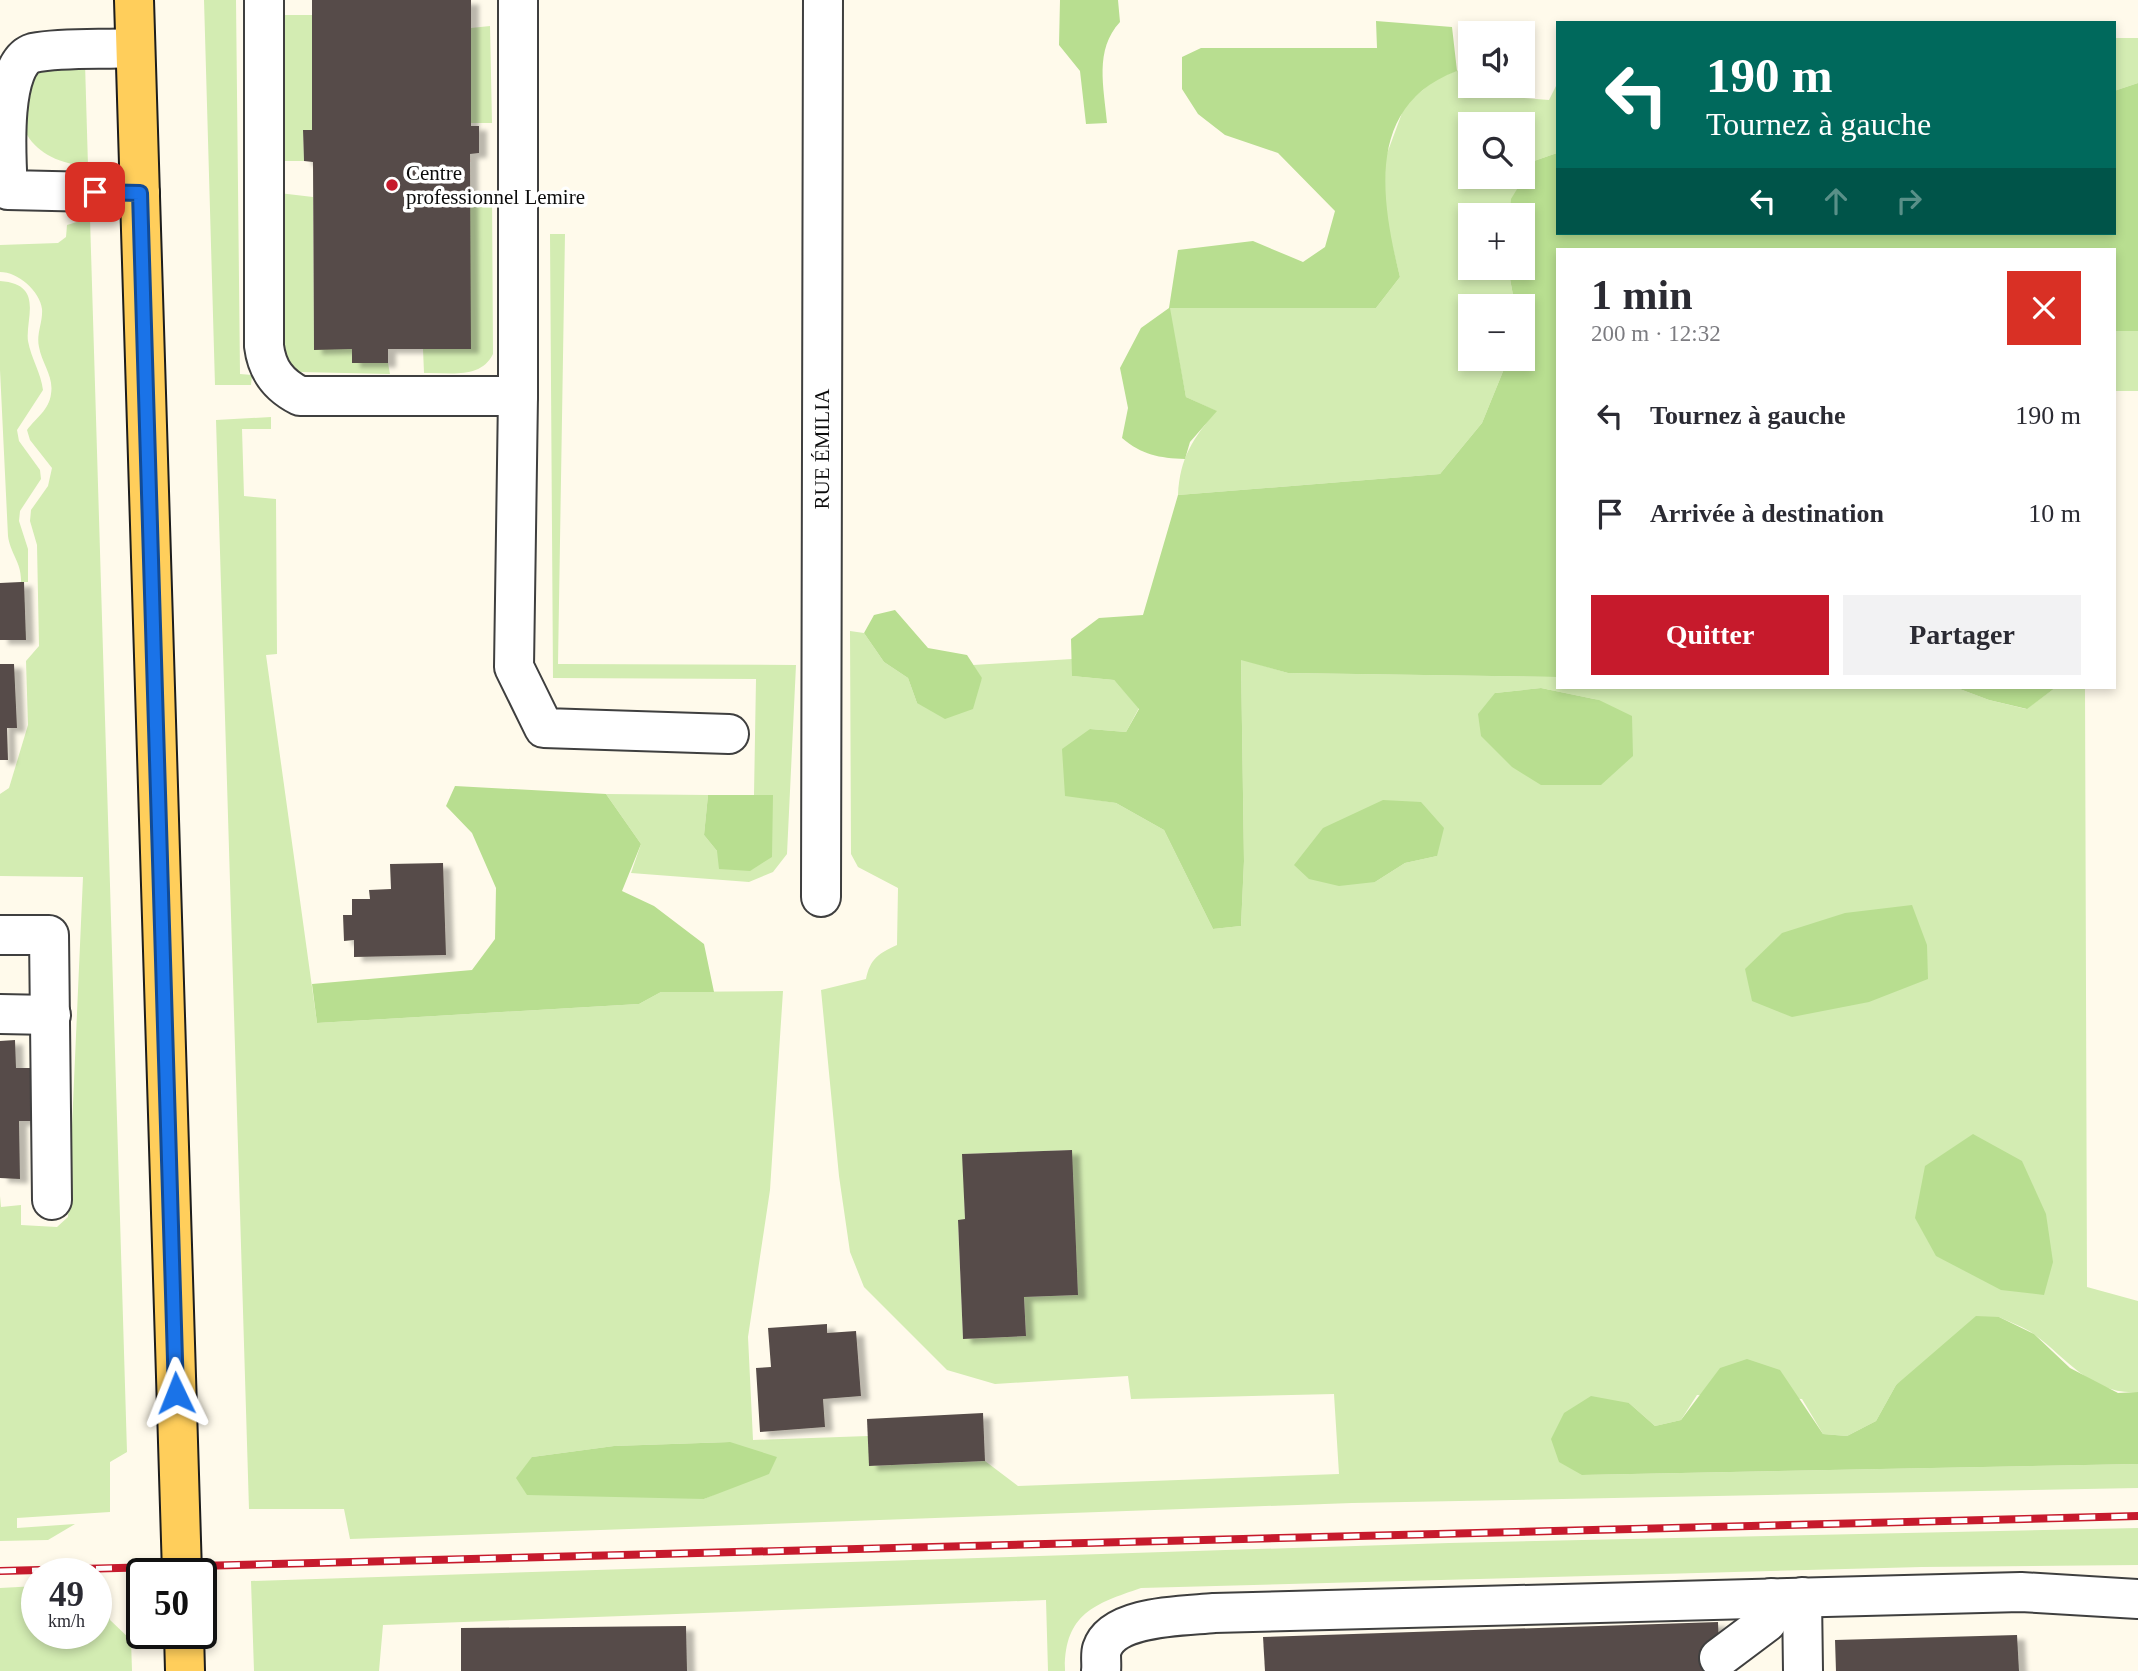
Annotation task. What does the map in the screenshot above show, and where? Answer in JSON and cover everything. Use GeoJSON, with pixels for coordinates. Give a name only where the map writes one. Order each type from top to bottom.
{"type":"FeatureCollection","features":[{"type":"Feature","properties":{"kind":"main road"},"geometry":{"type":"LineString","coordinates":[[134,0],[182,1558]]}},
{"type":"Feature","properties":{"kind":"main road"},"geometry":{"type":"LineString","coordinates":[[184,1649],[185,1671]]}},
{"type":"Feature","properties":{"kind":"street"},"geometry":{"type":"LineString","coordinates":[[264,0],[266,363],[288,390],[300,396],[519,396]]}},
{"type":"Feature","properties":{"kind":"street"},"geometry":{"type":"LineString","coordinates":[[518,0],[519,396],[514,667],[544,728],[729,734]]}},
{"type":"Feature","properties":{"kind":"street","name":"RUE ÉMILIA"},"geometry":{"type":"LineString","coordinates":[[821,897],[823,0]]}},
{"type":"Feature","properties":{"kind":"street"},"geometry":{"type":"LineString","coordinates":[[135,48],[33,53],[18,61],[9,72],[4,87],[4,190],[140,193]]}},
{"type":"Feature","properties":{"kind":"street"},"geometry":{"type":"LineString","coordinates":[[1,935],[49,934],[52,1200]]}},
{"type":"Feature","properties":{"kind":"street"},"geometry":{"type":"LineString","coordinates":[[0,1014],[51,1015]]}},
{"type":"Feature","properties":{"kind":"street"},"geometry":{"type":"LineString","coordinates":[[1101,1671],[1102,1650],[1109,1636],[1122,1627],[1144,1620],[1214,1613],[2021,1592],[2138,1599]]}},
{"type":"Feature","properties":{"kind":"street"},"geometry":{"type":"LineString","coordinates":[[1719,1658],[1767,1622],[1786,1597]]}},
{"type":"Feature","properties":{"kind":"street"},"geometry":{"type":"LineString","coordinates":[[1786,1597],[1803,1671]]}},
{"type":"Feature","properties":{"kind":"green space"},"geometry":{"type":"Polygon","coordinates":[[[204,0],[236,0],[240,374],[252,375],[251,385],[215,385],[204,0]]]}},
{"type":"Feature","properties":{"kind":"green space"},"geometry":{"type":"Polygon","coordinates":[[[1060,0],[1118,0],[1120,22],[1112,33],[1104,57],[1103,83],[1107,123],[1086,124],[1080,71],[1059,45],[1060,0]]]}},
{"type":"Feature","properties":{"kind":"green space"},"geometry":{"type":"Polygon","coordinates":[[[277,15],[312,15],[312,130],[303,130],[304,161],[278,161],[277,15]]]}},
{"type":"Feature","properties":{"kind":"green space"},"geometry":{"type":"Polygon","coordinates":[[[1376,21],[1452,27],[1457,71],[1427,86],[1407,107],[1394,131],[1387,158],[1385,187],[1400,277],[1376,308],[1170,308],[1186,397],[1217,411],[1190,442],[1185,459],[1144,452],[1122,438],[1128,408],[1120,368],[1141,328],[1169,308],[1178,250],[1253,241],[1303,262],[1325,247],[1335,211],[1278,153],[1225,135],[1198,114],[1182,89],[1182,57],[1201,48],[1377,48],[1376,21]]]}},
{"type":"Feature","properties":{"kind":"green space"},"geometry":{"type":"Polygon","coordinates":[[[490,26],[492,123],[471,123],[471,28],[490,26]]]}},
{"type":"Feature","properties":{"kind":"green space"},"geometry":{"type":"Polygon","coordinates":[[[2116,38],[2138,38],[2138,83],[2116,90],[2116,38]]]}},
{"type":"Feature","properties":{"kind":"green space"},"geometry":{"type":"Polygon","coordinates":[[[85,63],[88,166],[51,157],[37,148],[22,122],[21,106],[26,89],[37,71],[85,63]]]}},
{"type":"Feature","properties":{"kind":"green space"},"geometry":{"type":"Polygon","coordinates":[[[1458,70],[1458,98],[1549,100],[1556,86],[1556,153],[1535,161],[1535,112],[1458,112],[1458,189],[1518,189],[1512,203],[1458,203],[1458,280],[1510,280],[1513,294],[1458,294],[1458,371],[1503,371],[1482,423],[1440,474],[1178,495],[1189,449],[1216,411],[1186,397],[1169,308],[1376,308],[1400,277],[1385,217],[1385,159],[1405,105],[1437,78],[1458,70]]]}},
{"type":"Feature","properties":{"kind":"green space"},"geometry":{"type":"Polygon","coordinates":[[[2138,83],[2138,331],[2116,331],[2116,248],[1556,248],[1556,677],[1288,673],[1241,660],[1244,861],[1241,926],[1213,929],[1164,830],[1116,803],[1065,796],[1062,749],[1090,729],[1126,732],[1139,709],[1114,680],[1072,676],[1071,639],[1099,618],[1143,615],[1178,495],[1440,474],[1482,423],[1503,371],[1535,371],[1535,294],[1513,294],[1510,280],[1535,280],[1535,203],[1511,203],[1517,189],[1535,189],[1535,161],[1556,153],[1556,235],[2116,235],[2116,90],[2138,83]]]}},
{"type":"Feature","properties":{"kind":"green space"},"geometry":{"type":"Polygon","coordinates":[[[492,192],[493,354],[480,368],[472,371],[424,373],[423,349],[470,349],[470,193],[492,192]]]}},
{"type":"Feature","properties":{"kind":"green space"},"geometry":{"type":"Polygon","coordinates":[[[279,193],[313,197],[314,349],[352,349],[353,363],[388,363],[390,374],[290,370],[279,351],[279,193]]]}},
{"type":"Feature","properties":{"kind":"green space"},"geometry":{"type":"Polygon","coordinates":[[[90,218],[127,1452],[110,1462],[110,1512],[17,1518],[17,1528],[75,1524],[48,1540],[0,1541],[0,1196],[1,1207],[21,1205],[21,1225],[57,1227],[68,1217],[83,877],[0,876],[0,794],[9,788],[28,725],[26,661],[39,646],[37,545],[30,521],[31,510],[48,486],[52,468],[30,440],[27,430],[45,409],[51,394],[51,381],[38,342],[42,309],[33,289],[14,275],[0,272],[0,245],[58,243],[66,237],[67,225],[90,218]]]}},
{"type":"Feature","properties":{"kind":"green space"},"geometry":{"type":"Polygon","coordinates":[[[550,234],[565,234],[558,664],[796,665],[787,854],[773,872],[749,882],[631,873],[641,844],[606,794],[708,795],[704,835],[717,851],[772,795],[754,795],[756,679],[553,678],[550,234]]]}},
{"type":"Feature","properties":{"kind":"green space"},"geometry":{"type":"Polygon","coordinates":[[[0,281],[14,284],[28,296],[28,341],[43,390],[17,430],[19,441],[40,470],[41,479],[20,511],[19,521],[28,549],[28,582],[21,582],[20,569],[8,536],[0,370],[0,281]]]}},
{"type":"Feature","properties":{"kind":"green space"},"geometry":{"type":"Polygon","coordinates":[[[2116,331],[2138,331],[2138,391],[2116,391],[2116,331]]]}},
{"type":"Feature","properties":{"kind":"green space"},"geometry":{"type":"Polygon","coordinates":[[[271,417],[271,429],[242,429],[244,496],[276,499],[277,654],[266,655],[317,1023],[639,1004],[661,992],[783,991],[770,1190],[748,1337],[753,1440],[868,1436],[870,1466],[985,1461],[1018,1486],[1339,1474],[1334,1394],[1131,1399],[1128,1376],[995,1384],[947,1370],[864,1287],[850,1252],[839,1176],[821,990],[866,979],[876,958],[897,945],[898,888],[858,867],[851,854],[850,631],[864,633],[884,662],[908,678],[917,703],[982,679],[973,665],[1072,659],[1072,676],[1114,680],[1139,708],[1126,732],[1090,729],[1065,795],[1116,803],[1164,830],[1213,929],[1241,926],[1244,861],[1241,659],[1288,673],[1556,677],[1556,689],[1960,689],[2026,709],[2054,689],[2085,689],[2087,1287],[2138,1301],[2138,1392],[2107,1388],[2093,1382],[2031,1332],[1999,1317],[1896,1385],[1876,1421],[1847,1436],[1823,1434],[1802,1399],[1697,1395],[1681,1420],[1655,1426],[1629,1403],[1582,1475],[2138,1464],[2138,1488],[1352,1503],[350,1539],[344,1509],[249,1509],[216,420],[271,417]],[[1541,688],[1495,693],[1599,700],[1541,688]],[[1323,828],[1375,882],[1405,863],[1437,856],[1323,828]],[[1071,1150],[963,1154],[965,1219],[958,1221],[963,1339],[1026,1336],[1024,1297],[1078,1295],[1071,1150]],[[729,1442],[614,1446],[532,1457],[704,1499],[736,1485],[729,1442]]]}},
{"type":"Feature","properties":{"kind":"green space"},"geometry":{"type":"Polygon","coordinates":[[[895,610],[928,648],[967,655],[982,678],[973,709],[945,719],[917,703],[908,678],[884,662],[864,633],[874,615],[895,610]]]}},
{"type":"Feature","properties":{"kind":"green space"},"geometry":{"type":"Polygon","coordinates":[[[1541,688],[1599,700],[1632,716],[1633,756],[1601,785],[1541,785],[1512,767],[1481,736],[1478,714],[1495,693],[1541,688]]]}},
{"type":"Feature","properties":{"kind":"green space"},"geometry":{"type":"Polygon","coordinates":[[[1960,689],[2054,689],[2027,709],[1989,700],[1960,689]]]}},
{"type":"Feature","properties":{"kind":"green space"},"geometry":{"type":"Polygon","coordinates":[[[455,786],[606,794],[641,844],[622,891],[654,906],[704,944],[714,992],[661,992],[639,1004],[317,1023],[312,984],[472,970],[495,939],[496,888],[472,833],[446,806],[455,786]]]}},
{"type":"Feature","properties":{"kind":"green space"},"geometry":{"type":"Polygon","coordinates":[[[708,795],[773,795],[772,857],[750,871],[719,869],[717,851],[704,835],[708,795]]]}},
{"type":"Feature","properties":{"kind":"green space"},"geometry":{"type":"Polygon","coordinates":[[[1383,800],[1421,802],[1444,828],[1437,856],[1405,863],[1375,882],[1339,886],[1309,879],[1294,865],[1323,828],[1383,800]]]}},
{"type":"Feature","properties":{"kind":"green space"},"geometry":{"type":"Polygon","coordinates":[[[1912,905],[1927,945],[1928,979],[1869,1002],[1792,1017],[1752,1001],[1745,969],[1782,933],[1845,913],[1912,905]]]}},
{"type":"Feature","properties":{"kind":"green space"},"geometry":{"type":"Polygon","coordinates":[[[1973,1134],[2022,1161],[2046,1214],[2053,1262],[2044,1295],[2001,1290],[1936,1256],[1915,1218],[1925,1166],[1973,1134]]]}},
{"type":"Feature","properties":{"kind":"green space"},"geometry":{"type":"Polygon","coordinates":[[[1976,1316],[1999,1317],[2034,1334],[2070,1368],[2118,1393],[2138,1392],[2138,1464],[1582,1475],[1559,1462],[1551,1439],[1564,1413],[1591,1396],[1629,1403],[1655,1426],[1681,1420],[1720,1368],[1747,1359],[1780,1370],[1823,1434],[1847,1436],[1876,1421],[1896,1385],[1976,1316]]]}},
{"type":"Feature","properties":{"kind":"green space"},"geometry":{"type":"Polygon","coordinates":[[[730,1442],[777,1457],[769,1474],[704,1499],[527,1495],[516,1478],[532,1457],[614,1446],[730,1442]]]}},
{"type":"Feature","properties":{"kind":"green space"},"geometry":{"type":"Polygon","coordinates":[[[2138,1528],[2138,1565],[1922,1567],[1141,1588],[1096,1606],[1085,1614],[1070,1636],[1065,1671],[1048,1671],[1046,1600],[383,1625],[379,1671],[254,1671],[251,1581],[1449,1543],[2138,1528]]]}},
{"type":"Feature","properties":{"kind":"green space"},"geometry":{"type":"Polygon","coordinates":[[[21,1587],[21,1649],[112,1649],[112,1622],[126,1635],[126,1649],[131,1649],[132,1671],[0,1671],[0,1588],[21,1587]]]}},
{"type":"Feature","properties":{"kind":"building","name":"Centre professionnel Lemire"},"geometry":{"type":"Polygon","coordinates":[[[312,0],[471,0],[471,126],[479,126],[479,153],[470,154],[471,349],[388,349],[388,363],[352,363],[352,349],[314,350],[313,162],[304,161],[303,130],[312,130],[312,0]]]}},
{"type":"Feature","properties":{"kind":"building"},"geometry":{"type":"Polygon","coordinates":[[[24,582],[26,640],[0,640],[0,583],[24,582]]]}},
{"type":"Feature","properties":{"kind":"building"},"geometry":{"type":"Polygon","coordinates":[[[0,664],[14,664],[17,728],[7,728],[8,760],[0,760],[0,664]]]}},
{"type":"Feature","properties":{"kind":"building"},"geometry":{"type":"Polygon","coordinates":[[[443,863],[446,955],[354,957],[354,940],[344,941],[343,915],[352,915],[352,899],[370,899],[369,890],[391,889],[390,864],[443,863]]]}},
{"type":"Feature","properties":{"kind":"building"},"geometry":{"type":"Polygon","coordinates":[[[15,1040],[16,1068],[38,1068],[38,1121],[19,1121],[20,1179],[0,1178],[0,1041],[15,1040]]]}},
{"type":"Feature","properties":{"kind":"building"},"geometry":{"type":"Polygon","coordinates":[[[1072,1150],[1078,1295],[1024,1297],[1026,1336],[963,1339],[958,1220],[965,1219],[962,1154],[1072,1150]]]}},
{"type":"Feature","properties":{"kind":"building"},"geometry":{"type":"Polygon","coordinates":[[[827,1324],[827,1333],[856,1331],[861,1396],[823,1399],[825,1427],[760,1432],[756,1368],[771,1367],[768,1328],[827,1324]]]}},
{"type":"Feature","properties":{"kind":"building"},"geometry":{"type":"Polygon","coordinates":[[[983,1413],[985,1461],[869,1466],[867,1419],[983,1413]]]}},
{"type":"Feature","properties":{"kind":"building"},"geometry":{"type":"Polygon","coordinates":[[[1718,1622],[1720,1671],[1265,1671],[1263,1637],[1718,1622]]]}},
{"type":"Feature","properties":{"kind":"building"},"geometry":{"type":"Polygon","coordinates":[[[686,1626],[687,1671],[461,1671],[461,1628],[686,1626]]]}},
{"type":"Feature","properties":{"kind":"building"},"geometry":{"type":"Polygon","coordinates":[[[2017,1635],[2019,1671],[1836,1671],[1835,1640],[2017,1635]]]}},
{"type":"Feature","properties":{"kind":"railway"},"geometry":{"type":"LineString","coordinates":[[0,1571],[2138,1516]]}},
{"type":"Feature","properties":{"kind":"place","name":"Centre professionnel Lemire"},"geometry":{"type":"Point","coordinates":[392,185]}},
{"type":"Feature","properties":{"kind":"route"},"geometry":{"type":"LineString","coordinates":[[95,192],[140,193],[176,1393]]}}]}
